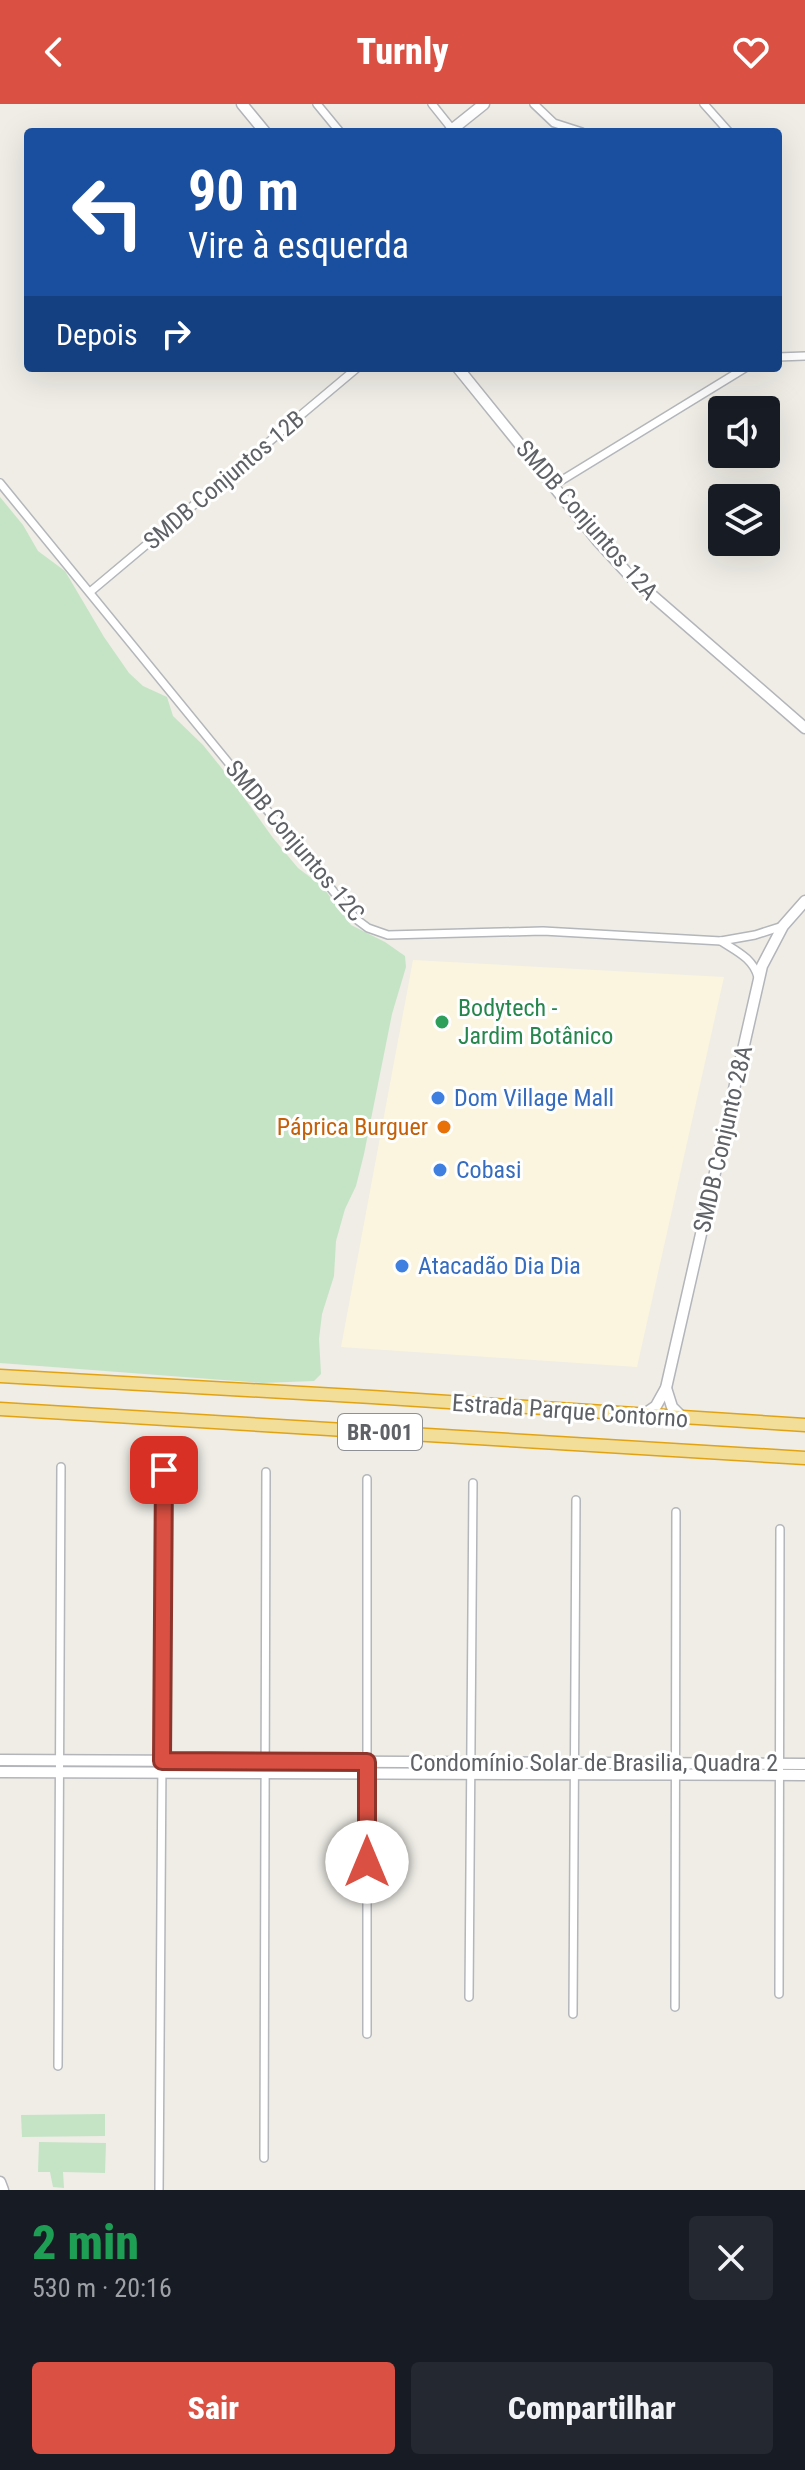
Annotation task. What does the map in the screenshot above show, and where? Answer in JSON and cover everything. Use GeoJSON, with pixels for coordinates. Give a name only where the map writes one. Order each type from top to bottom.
{"type":"FeatureCollection","features":[{"type":"Feature","properties":{"kind":"highway","name":"Estrada Parque Contorno"},"geometry":{"type":"LineString","coordinates":[[0,1376],[805,1425]]}},
{"type":"Feature","properties":{"kind":"highway","name":"Estrada Parque Contorno"},"geometry":{"type":"LineString","coordinates":[[0,1409],[805,1458]]}},
{"type":"Feature","properties":{"kind":"street"},"geometry":{"type":"LineString","coordinates":[[242,104],[262,128]]}},
{"type":"Feature","properties":{"kind":"street"},"geometry":{"type":"LineString","coordinates":[[317,104],[337,128]]}},
{"type":"Feature","properties":{"kind":"street"},"geometry":{"type":"LineString","coordinates":[[432,104],[448,128]]}},
{"type":"Feature","properties":{"kind":"street"},"geometry":{"type":"LineString","coordinates":[[454,128],[484,104]]}},
{"type":"Feature","properties":{"kind":"street"},"geometry":{"type":"LineString","coordinates":[[534,104],[558,128]]}},
{"type":"Feature","properties":{"kind":"street"},"geometry":{"type":"LineString","coordinates":[[704,104],[725,128]]}},
{"type":"Feature","properties":{"kind":"street"},"geometry":{"type":"LineString","coordinates":[[782,357],[805,356]]}},
{"type":"Feature","properties":{"kind":"street","name":"SMDB Conjuntos 12B"},"geometry":{"type":"LineString","coordinates":[[90,592],[352,372]]}},
{"type":"Feature","properties":{"kind":"street","name":"SMDB Conjuntos 12A"},"geometry":{"type":"LineString","coordinates":[[461,372],[631,577],[805,728]]}},
{"type":"Feature","properties":{"kind":"street"},"geometry":{"type":"LineString","coordinates":[[554,485],[738,372]]}},
{"type":"Feature","properties":{"kind":"street","name":"SMDB Conjuntos 12C"},"geometry":{"type":"LineString","coordinates":[[0,483],[328,886],[356,919],[368,928],[388,935],[543,931],[721,941],[783,926]]}},
{"type":"Feature","properties":{"kind":"street","name":"SMDB Conjunto 28A"},"geometry":{"type":"LineString","coordinates":[[666,1388],[767,953],[783,926],[805,901]]}},
{"type":"Feature","properties":{"kind":"street"},"geometry":{"type":"LineString","coordinates":[[721,941],[749,959],[755,968],[758,985]]}},
{"type":"Feature","properties":{"kind":"street"},"geometry":{"type":"LineString","coordinates":[[643,1415],[656,1406],[666,1388]]}},
{"type":"Feature","properties":{"kind":"street"},"geometry":{"type":"LineString","coordinates":[[666,1388],[672,1407],[683,1418]]}},
{"type":"Feature","properties":{"kind":"street"},"geometry":{"type":"LineString","coordinates":[[58,2066],[61,1467]]}},
{"type":"Feature","properties":{"kind":"street"},"geometry":{"type":"LineString","coordinates":[[159,2190],[164,1470]]}},
{"type":"Feature","properties":{"kind":"street"},"geometry":{"type":"LineString","coordinates":[[264,2158],[266,1472]]}},
{"type":"Feature","properties":{"kind":"street"},"geometry":{"type":"LineString","coordinates":[[367,1479],[367,2034]]}},
{"type":"Feature","properties":{"kind":"street"},"geometry":{"type":"LineString","coordinates":[[469,1997],[473,1483]]}},
{"type":"Feature","properties":{"kind":"street"},"geometry":{"type":"LineString","coordinates":[[573,2014],[576,1500]]}},
{"type":"Feature","properties":{"kind":"street"},"geometry":{"type":"LineString","coordinates":[[675,2007],[676,1512]]}},
{"type":"Feature","properties":{"kind":"street"},"geometry":{"type":"LineString","coordinates":[[779,1994],[780,1529]]}},
{"type":"Feature","properties":{"kind":"street","name":"Condomínio Solar de Brasilia, Quadra 2"},"geometry":{"type":"LineString","coordinates":[[0,1760],[60,1766],[162,1767],[779,1769],[805,1764]]}},
{"type":"Feature","properties":{"kind":"street","name":"Condomínio Solar de Brasilia, Quadra 2"},"geometry":{"type":"LineString","coordinates":[[0,1772],[60,1766]]}},
{"type":"Feature","properties":{"kind":"street","name":"Condomínio Solar de Brasilia, Quadra 2"},"geometry":{"type":"LineString","coordinates":[[779,1769],[805,1775]]}},
{"type":"Feature","properties":{"kind":"street"},"geometry":{"type":"LineString","coordinates":[[0,2182],[3,2190]]}},
{"type":"Feature","properties":{"kind":"shaded area"},"geometry":{"type":"Polygon","coordinates":[[[413,960],[724,977],[637,1367],[341,1347],[413,960]]]}},
{"type":"Feature","properties":{"kind":"green space"},"geometry":{"type":"Polygon","coordinates":[[[0,497],[23,525],[38,551],[65,571],[129,673],[143,686],[167,697],[173,716],[203,745],[298,868],[322,886],[351,925],[405,956],[406,967],[392,1014],[364,1154],[336,1241],[334,1276],[322,1314],[319,1339],[321,1374],[314,1381],[263,1383],[0,1363],[0,497]]]}},
{"type":"Feature","properties":{"kind":"green space"},"geometry":{"type":"Polygon","coordinates":[[[105,2114],[105,2136],[22,2137],[21,2115],[105,2114]]]}},
{"type":"Feature","properties":{"kind":"green space"},"geometry":{"type":"Polygon","coordinates":[[[39,2142],[106,2143],[105,2173],[63,2172],[64,2188],[53,2187],[50,2172],[38,2172],[39,2142]]]}},
{"type":"Feature","properties":{"kind":"place","name":"Bodytech - Jardim Botânico"},"geometry":{"type":"Point","coordinates":[442,1022]}},
{"type":"Feature","properties":{"kind":"place","name":"Dom Village Mall"},"geometry":{"type":"Point","coordinates":[438,1098]}},
{"type":"Feature","properties":{"kind":"place","name":"Páprica Burguer"},"geometry":{"type":"Point","coordinates":[444,1127]}},
{"type":"Feature","properties":{"kind":"place","name":"Cobasi"},"geometry":{"type":"Point","coordinates":[440,1170]}},
{"type":"Feature","properties":{"kind":"place","name":"Atacadão Dia Dia"},"geometry":{"type":"Point","coordinates":[402,1266]}},
{"type":"Feature","properties":{"kind":"route"},"geometry":{"type":"LineString","coordinates":[[164,1470],[162,1761],[367,1762],[367,1862]]}}]}
